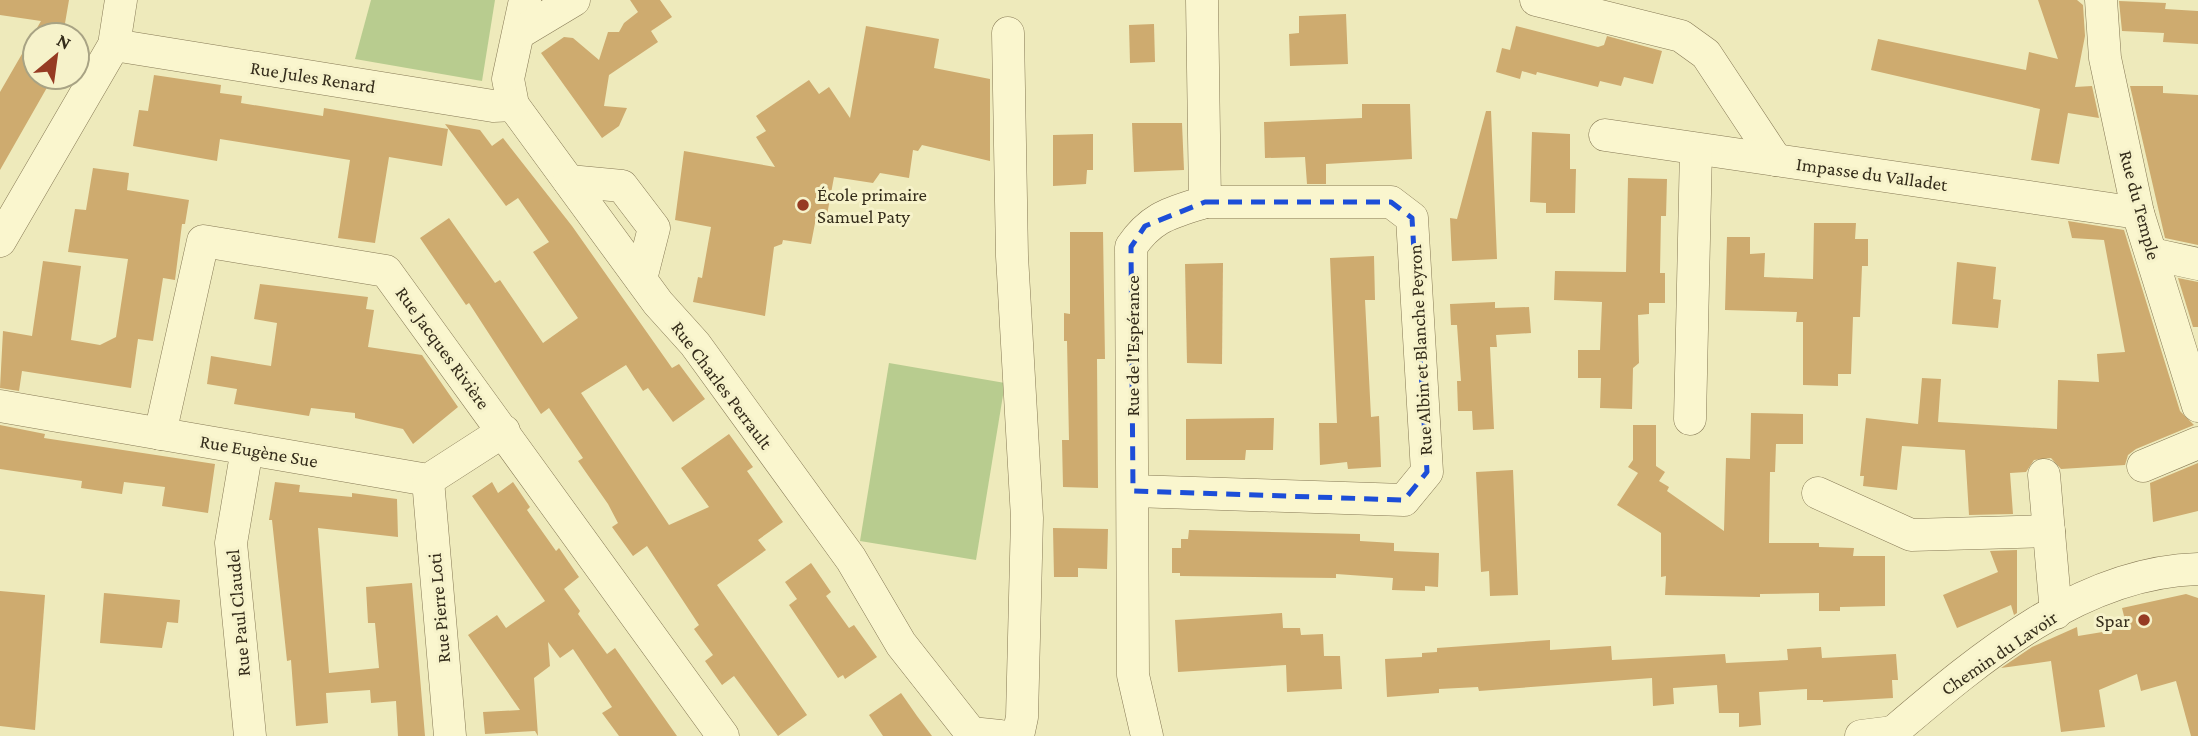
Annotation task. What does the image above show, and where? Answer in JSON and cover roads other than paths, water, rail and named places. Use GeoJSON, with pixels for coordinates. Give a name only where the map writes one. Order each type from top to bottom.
{"type":"FeatureCollection","features":[{"type":"Feature","properties":{"kind":"street"},"geometry":{"type":"LineString","coordinates":[[0,241],[8,209],[114,44],[121,0]]}},
{"type":"Feature","properties":{"kind":"street"},"geometry":{"type":"LineString","coordinates":[[513,106],[508,79],[524,0]]}},
{"type":"Feature","properties":{"kind":"street"},"geometry":{"type":"LineString","coordinates":[[519,33],[574,0]]}},
{"type":"Feature","properties":{"kind":"street"},"geometry":{"type":"LineString","coordinates":[[1202,0],[1205,202]]}},
{"type":"Feature","properties":{"kind":"street"},"geometry":{"type":"LineString","coordinates":[[1536,0],[1549,6],[1681,36],[1706,54],[1776,160]]}},
{"type":"Feature","properties":{"kind":"street","name":"Rue du Temple"},"geometry":{"type":"LineString","coordinates":[[2101,0],[2105,58],[2138,213],[2198,406]]}},
{"type":"Feature","properties":{"kind":"street"},"geometry":{"type":"LineString","coordinates":[[1008,33],[1012,256],[1027,518],[1022,717],[1018,736]]}},
{"type":"Feature","properties":{"kind":"street","name":"Rue Jules Renard"},"geometry":{"type":"LineString","coordinates":[[114,44],[493,106],[513,106]]}},
{"type":"Feature","properties":{"kind":"street","name":"Rue Charles Perrault"},"geometry":{"type":"LineString","coordinates":[[513,106],[658,303],[695,344],[851,559],[901,644],[979,735]]}},
{"type":"Feature","properties":{"kind":"street","name":"Impasse du Valladet"},"geometry":{"type":"LineString","coordinates":[[1605,135],[2138,213]]}},
{"type":"Feature","properties":{"kind":"street"},"geometry":{"type":"LineString","coordinates":[[1690,419],[1696,149]]}},
{"type":"Feature","properties":{"kind":"street","name":"Rue de l'Espérance"},"geometry":{"type":"LineString","coordinates":[[1147,736],[1133,675],[1131,247],[1145,226],[1163,216],[1205,202]]}},
{"type":"Feature","properties":{"kind":"street","name":"Rue Albin et Blanche Peyron"},"geometry":{"type":"LineString","coordinates":[[1133,491],[1404,500],[1427,472],[1412,218],[1391,202],[1205,202]]}},
{"type":"Feature","properties":{"kind":"street","name":"Rue Jacques Rivière"},"geometry":{"type":"LineString","coordinates":[[160,434],[203,241],[386,271],[723,736]]}},
{"type":"Feature","properties":{"kind":"street"},"geometry":{"type":"LineString","coordinates":[[2152,254],[2198,264]]}},
{"type":"Feature","properties":{"kind":"street","name":"Rue Eugène Sue"},"geometry":{"type":"LineString","coordinates":[[0,406],[428,480]]}},
{"type":"Feature","properties":{"kind":"street"},"geometry":{"type":"LineString","coordinates":[[428,480],[504,431]]}},
{"type":"Feature","properties":{"kind":"street"},"geometry":{"type":"LineString","coordinates":[[2143,466],[2198,443]]}},
{"type":"Feature","properties":{"kind":"street","name":"Rue Paul Claudel"},"geometry":{"type":"LineString","coordinates":[[247,449],[231,543],[250,736]]}},
{"type":"Feature","properties":{"kind":"street"},"geometry":{"type":"LineString","coordinates":[[2044,475],[2056,613]]}},
{"type":"Feature","properties":{"kind":"street","name":"Rue Pierre Loti"},"geometry":{"type":"LineString","coordinates":[[428,480],[450,736]]}},
{"type":"Feature","properties":{"kind":"street"},"geometry":{"type":"LineString","coordinates":[[1818,493],[1911,535],[2049,531]]}},
{"type":"Feature","properties":{"kind":"street","name":"Chemin du Lavoir"},"geometry":{"type":"LineString","coordinates":[[1893,734],[1956,678],[2056,613],[2109,586],[2167,570],[2198,569]]}},
{"type":"Feature","properties":{"kind":"street"},"geometry":{"type":"LineString","coordinates":[[1861,736],[1893,734]]}},
{"type":"Feature","properties":{"kind":"place","name":"École primaire Samuel Paty"},"geometry":{"type":"Point","coordinates":[803,205]}},
{"type":"Feature","properties":{"kind":"place","name":"Spar"},"geometry":{"type":"Point","coordinates":[2144,620]}}]}
